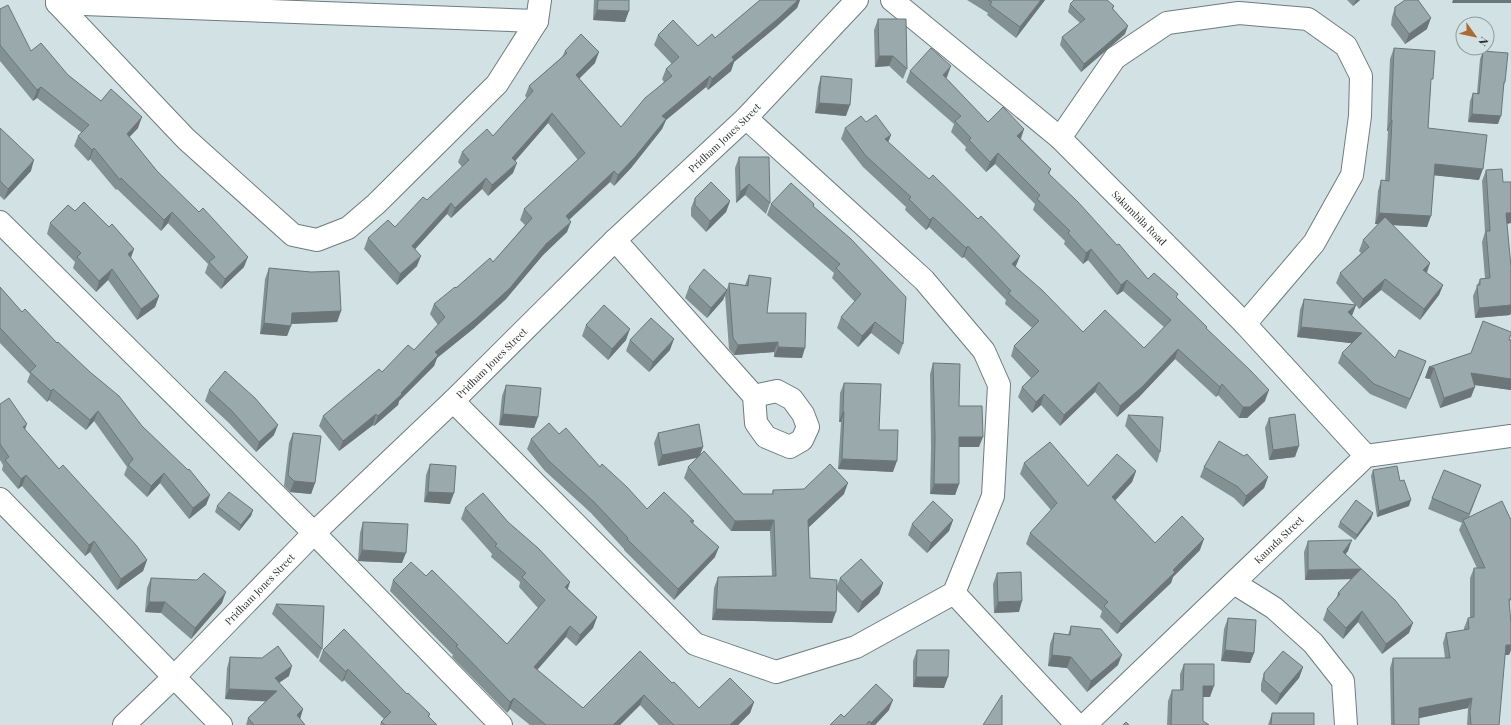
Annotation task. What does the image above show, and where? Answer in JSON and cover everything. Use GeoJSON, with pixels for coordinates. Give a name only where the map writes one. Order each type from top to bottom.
{"type":"FeatureCollection","features":[{"type":"Feature","properties":{"kind":"street"},"geometry":{"type":"LineString","coordinates":[[57,1],[186,138],[293,235],[317,240],[348,228],[376,204],[498,84],[537,21],[540,0]]}},
{"type":"Feature","properties":{"kind":"street","name":"Pridham Jones Street"},"geometry":{"type":"LineString","coordinates":[[124,725],[174,677],[314,533],[453,401],[615,240],[746,118],[857,0]]}},
{"type":"Feature","properties":{"kind":"street","name":"Sakumbila Road"},"geometry":{"type":"LineString","coordinates":[[892,0],[1060,138],[1245,324],[1366,456]]}},
{"type":"Feature","properties":{"kind":"street"},"geometry":{"type":"LineString","coordinates":[[57,1],[537,21]]}},
{"type":"Feature","properties":{"kind":"street"},"geometry":{"type":"LineString","coordinates":[[1060,138],[1115,58],[1167,23],[1239,13],[1308,19],[1346,46],[1360,76],[1360,116],[1352,176],[1314,243],[1245,324]]}},
{"type":"Feature","properties":{"kind":"street"},"geometry":{"type":"LineString","coordinates":[[453,401],[695,644],[776,672],[856,647],[954,593],[993,496],[999,385],[984,351],[924,280],[746,118]]}},
{"type":"Feature","properties":{"kind":"street"},"geometry":{"type":"LineString","coordinates":[[0,222],[314,533],[501,725]]}},
{"type":"Feature","properties":{"kind":"street"},"geometry":{"type":"LineString","coordinates":[[615,240],[754,396]]}},
{"type":"Feature","properties":{"kind":"street"},"geometry":{"type":"LineString","coordinates":[[1366,456],[1511,436]]}},
{"type":"Feature","properties":{"kind":"street","name":"Kaunda Street"},"geometry":{"type":"LineString","coordinates":[[1085,725],[1366,456]]}},
{"type":"Feature","properties":{"kind":"street"},"geometry":{"type":"LineString","coordinates":[[0,499],[221,725]]}},
{"type":"Feature","properties":{"kind":"street"},"geometry":{"type":"LineString","coordinates":[[1234,583],[1274,608],[1313,643],[1343,681],[1346,725]]}},
{"type":"Feature","properties":{"kind":"street"},"geometry":{"type":"LineString","coordinates":[[954,593],[1077,725]]}},
{"type":"Feature","properties":{"kind":"building"},"geometry":{"type":"Polygon","coordinates":[[[598,0],[629,0],[629,11],[597,10],[598,0]]]}},
{"type":"Feature","properties":{"kind":"building"},"geometry":{"type":"Polygon","coordinates":[[[760,0],[798,0],[732,57],[734,60],[712,79],[710,76],[662,116],[666,119],[635,157],[618,175],[614,171],[566,216],[571,222],[546,244],[510,288],[477,318],[435,352],[438,355],[401,393],[402,394],[378,416],[376,414],[343,441],[323,416],[379,369],[382,372],[408,345],[414,350],[445,317],[434,304],[455,287],[456,288],[490,258],[493,262],[532,218],[524,209],[585,153],[552,113],[512,158],[517,163],[492,185],[486,178],[455,208],[451,203],[412,246],[421,256],[400,274],[368,238],[388,220],[395,227],[423,197],[427,200],[469,160],[462,152],[487,129],[493,136],[533,91],[529,86],[567,53],[565,51],[581,34],[599,52],[576,75],[621,127],[645,98],[672,76],[666,69],[679,57],[658,35],[673,20],[698,46],[712,34],[715,38],[760,0]]]}},
{"type":"Feature","properties":{"kind":"building"},"geometry":{"type":"Polygon","coordinates":[[[988,0],[1041,0],[1020,27],[990,5],[992,2],[988,0]]]}},
{"type":"Feature","properties":{"kind":"building"},"geometry":{"type":"Polygon","coordinates":[[[1074,0],[1107,0],[1114,6],[1112,8],[1128,26],[1084,64],[1062,37],[1085,19],[1070,4],[1074,0]]]}},
{"type":"Feature","properties":{"kind":"building"},"geometry":{"type":"Polygon","coordinates":[[[1405,0],[1418,0],[1431,18],[1409,34],[1395,15],[1395,7],[1405,0]]]}},
{"type":"Feature","properties":{"kind":"building"},"geometry":{"type":"Polygon","coordinates":[[[8,5],[31,51],[41,43],[68,75],[101,101],[111,89],[142,117],[127,134],[157,171],[199,212],[203,208],[248,257],[225,279],[209,262],[215,257],[172,212],[164,220],[121,178],[120,180],[94,148],[92,150],[78,136],[89,125],[41,87],[37,90],[0,45],[0,9],[8,5]]]}},
{"type":"Feature","properties":{"kind":"building"},"geometry":{"type":"Polygon","coordinates":[[[878,19],[906,19],[907,69],[893,56],[879,56],[878,19]]]}},
{"type":"Feature","properties":{"kind":"building"},"geometry":{"type":"Polygon","coordinates":[[[931,48],[951,66],[943,75],[988,122],[1003,107],[1024,129],[1017,136],[1051,169],[1048,173],[1078,202],[1117,245],[1119,244],[1148,279],[1154,273],[1178,294],[1176,297],[1269,390],[1250,407],[1243,407],[1222,384],[1220,387],[1178,349],[1142,387],[1120,406],[1099,382],[1064,415],[1044,394],[1036,402],[1022,387],[1039,371],[1014,346],[1039,321],[1008,293],[1011,291],[968,246],[966,248],[933,217],[930,220],[909,199],[911,197],[866,156],[845,128],[861,116],[866,122],[876,115],[891,135],[885,139],[929,179],[933,175],[978,219],[981,216],[1020,256],[1012,264],[1042,290],[1083,332],[1105,310],[1144,348],[1171,320],[1127,280],[1121,285],[1091,249],[1086,253],[1068,233],[1070,231],[1037,199],[1040,195],[998,153],[990,162],[969,140],[971,138],[955,121],[961,116],[910,71],[931,48]]]}},
{"type":"Feature","properties":{"kind":"building"},"geometry":{"type":"Polygon","coordinates":[[[1394,48],[1435,51],[1433,79],[1431,79],[1428,128],[1487,135],[1483,169],[1435,164],[1431,216],[1379,213],[1381,180],[1389,181],[1394,48]]]}},
{"type":"Feature","properties":{"kind":"building"},"geometry":{"type":"Polygon","coordinates":[[[1495,52],[1508,53],[1501,116],[1472,114],[1473,93],[1479,94],[1483,56],[1495,56],[1495,52]]]}},
{"type":"Feature","properties":{"kind":"building"},"geometry":{"type":"Polygon","coordinates":[[[821,76],[852,79],[850,105],[819,103],[821,76]]]}},
{"type":"Feature","properties":{"kind":"building"},"geometry":{"type":"Polygon","coordinates":[[[0,128],[34,160],[8,189],[0,181],[0,128]]]}},
{"type":"Feature","properties":{"kind":"building"},"geometry":{"type":"Polygon","coordinates":[[[739,157],[769,157],[770,203],[749,184],[740,192],[739,157]]]}},
{"type":"Feature","properties":{"kind":"building"},"geometry":{"type":"Polygon","coordinates":[[[1502,169],[1503,182],[1511,182],[1511,213],[1506,213],[1511,267],[1511,305],[1479,308],[1477,285],[1480,285],[1480,279],[1490,278],[1486,231],[1490,231],[1486,170],[1502,169]]]}},
{"type":"Feature","properties":{"kind":"building"},"geometry":{"type":"Polygon","coordinates":[[[711,182],[730,201],[710,221],[695,205],[695,198],[711,182]]]}},
{"type":"Feature","properties":{"kind":"building"},"geometry":{"type":"Polygon","coordinates":[[[791,183],[814,204],[813,206],[851,239],[906,297],[903,344],[875,322],[862,336],[841,317],[861,294],[836,268],[840,264],[771,204],[791,183]]]}},
{"type":"Feature","properties":{"kind":"building"},"geometry":{"type":"Polygon","coordinates":[[[84,202],[109,227],[112,224],[134,249],[128,254],[159,296],[141,309],[112,269],[99,281],[77,257],[81,253],[50,223],[68,205],[75,211],[84,202]]]}},
{"type":"Feature","properties":{"kind":"building"},"geometry":{"type":"Polygon","coordinates":[[[1385,217],[1430,263],[1423,270],[1443,285],[1424,309],[1385,279],[1363,299],[1340,273],[1369,247],[1363,240],[1385,217]]]}},
{"type":"Feature","properties":{"kind":"building"},"geometry":{"type":"Polygon","coordinates":[[[269,268],[311,272],[339,271],[341,311],[292,313],[291,326],[264,323],[269,268]]]}},
{"type":"Feature","properties":{"kind":"building"},"geometry":{"type":"Polygon","coordinates":[[[704,269],[727,290],[711,308],[689,287],[704,269]]]}},
{"type":"Feature","properties":{"kind":"building"},"geometry":{"type":"Polygon","coordinates":[[[749,275],[771,278],[767,313],[806,313],[805,348],[778,347],[778,342],[738,345],[733,338],[729,283],[748,286],[749,275]]]}},
{"type":"Feature","properties":{"kind":"building"},"geometry":{"type":"Polygon","coordinates":[[[0,287],[22,312],[25,309],[57,343],[58,342],[90,372],[119,396],[142,426],[188,470],[189,469],[210,495],[193,508],[164,473],[151,486],[128,465],[133,459],[98,411],[90,420],[53,389],[51,391],[30,372],[36,366],[0,328],[0,287]]]}},
{"type":"Feature","properties":{"kind":"building"},"geometry":{"type":"Polygon","coordinates":[[[1304,299],[1356,305],[1348,312],[1395,358],[1399,350],[1426,361],[1410,399],[1374,384],[1342,353],[1362,333],[1301,327],[1304,299]]]}},
{"type":"Feature","properties":{"kind":"building"},"geometry":{"type":"Polygon","coordinates":[[[604,305],[630,329],[612,349],[586,325],[604,305]]]}},
{"type":"Feature","properties":{"kind":"building"},"geometry":{"type":"Polygon","coordinates":[[[651,318],[674,339],[653,362],[630,340],[651,318]]]}},
{"type":"Feature","properties":{"kind":"building"},"geometry":{"type":"Polygon","coordinates":[[[1483,321],[1511,332],[1509,340],[1511,340],[1511,379],[1471,373],[1475,387],[1444,398],[1434,368],[1429,367],[1471,353],[1483,321]]]}},
{"type":"Feature","properties":{"kind":"building"},"geometry":{"type":"Polygon","coordinates":[[[933,363],[960,364],[959,406],[982,406],[983,437],[959,437],[959,484],[934,484],[935,437],[933,363]]]}},
{"type":"Feature","properties":{"kind":"building"},"geometry":{"type":"Polygon","coordinates":[[[225,371],[255,398],[278,425],[259,442],[232,411],[209,390],[225,371]]]}},
{"type":"Feature","properties":{"kind":"building"},"geometry":{"type":"Polygon","coordinates":[[[844,383],[881,384],[879,430],[898,430],[897,461],[842,459],[844,383]]]}},
{"type":"Feature","properties":{"kind":"building"},"geometry":{"type":"Polygon","coordinates":[[[506,385],[541,388],[538,417],[503,414],[506,385]]]}},
{"type":"Feature","properties":{"kind":"building"},"geometry":{"type":"Polygon","coordinates":[[[9,398],[27,424],[23,427],[59,469],[63,465],[136,545],[147,560],[121,579],[94,541],[89,545],[26,475],[21,479],[5,460],[9,457],[0,444],[0,404],[9,398]]]}},
{"type":"Feature","properties":{"kind":"building"},"geometry":{"type":"Polygon","coordinates":[[[1295,414],[1299,446],[1273,450],[1269,418],[1295,414]]]}},
{"type":"Feature","properties":{"kind":"building"},"geometry":{"type":"Polygon","coordinates":[[[1128,415],[1163,417],[1160,452],[1128,415]]]}},
{"type":"Feature","properties":{"kind":"building"},"geometry":{"type":"Polygon","coordinates":[[[549,423],[559,434],[566,428],[600,467],[602,464],[627,487],[647,509],[664,492],[694,521],[690,521],[719,547],[678,589],[627,539],[628,538],[594,502],[549,461],[531,439],[549,423]]]}},
{"type":"Feature","properties":{"kind":"building"},"geometry":{"type":"Polygon","coordinates":[[[699,424],[703,447],[662,455],[658,433],[699,424]]]}},
{"type":"Feature","properties":{"kind":"building"},"geometry":{"type":"Polygon","coordinates":[[[293,433],[321,436],[315,483],[294,481],[288,475],[293,433]]]}},
{"type":"Feature","properties":{"kind":"building"},"geometry":{"type":"Polygon","coordinates":[[[1219,441],[1244,456],[1247,454],[1268,477],[1246,496],[1238,487],[1204,467],[1219,441]]]}},
{"type":"Feature","properties":{"kind":"building"},"geometry":{"type":"Polygon","coordinates":[[[1050,442],[1088,486],[1117,454],[1136,471],[1112,497],[1155,543],[1182,516],[1204,539],[1173,570],[1175,572],[1121,624],[1104,606],[1108,602],[1030,533],[1057,503],[1024,463],[1050,442]]]}},
{"type":"Feature","properties":{"kind":"building"},"geometry":{"type":"Polygon","coordinates":[[[704,451],[743,494],[773,494],[773,490],[804,489],[830,464],[848,483],[808,520],[810,578],[837,580],[836,612],[716,609],[718,577],[776,576],[774,520],[735,521],[688,467],[704,451]]]}},
{"type":"Feature","properties":{"kind":"building"},"geometry":{"type":"Polygon","coordinates":[[[430,464],[456,466],[454,493],[428,492],[430,464]]]}},
{"type":"Feature","properties":{"kind":"building"},"geometry":{"type":"Polygon","coordinates":[[[1397,466],[1400,481],[1404,480],[1411,500],[1379,511],[1373,470],[1397,466]]]}},
{"type":"Feature","properties":{"kind":"building"},"geometry":{"type":"Polygon","coordinates":[[[1444,470],[1481,485],[1469,514],[1432,498],[1444,470]]]}},
{"type":"Feature","properties":{"kind":"building"},"geometry":{"type":"Polygon","coordinates":[[[229,492],[253,510],[241,525],[217,506],[229,492]]]}},
{"type":"Feature","properties":{"kind":"building"},"geometry":{"type":"Polygon","coordinates":[[[483,493],[508,522],[538,548],[570,582],[565,587],[597,617],[580,635],[570,626],[534,667],[583,708],[640,651],[672,683],[674,682],[699,708],[730,678],[754,702],[730,725],[674,725],[644,695],[613,725],[546,725],[514,698],[510,702],[456,646],[458,645],[393,580],[411,562],[426,576],[432,570],[507,644],[545,600],[522,577],[526,573],[495,546],[497,544],[465,508],[483,493]]]}},
{"type":"Feature","properties":{"kind":"building"},"geometry":{"type":"Polygon","coordinates":[[[1356,500],[1373,513],[1357,535],[1340,522],[1356,500]]]}},
{"type":"Feature","properties":{"kind":"building"},"geometry":{"type":"Polygon","coordinates":[[[933,501],[953,520],[931,543],[912,524],[933,501]]]}},
{"type":"Feature","properties":{"kind":"building"},"geometry":{"type":"Polygon","coordinates":[[[1502,501],[1511,520],[1511,599],[1509,599],[1511,645],[1506,645],[1499,725],[1471,725],[1470,712],[1472,698],[1419,708],[1419,725],[1394,725],[1393,658],[1450,658],[1446,633],[1469,629],[1468,618],[1474,617],[1474,568],[1485,568],[1463,520],[1502,501]]]}},
{"type":"Feature","properties":{"kind":"building"},"geometry":{"type":"Polygon","coordinates":[[[363,522],[408,524],[406,553],[362,550],[363,522]]]}},
{"type":"Feature","properties":{"kind":"building"},"geometry":{"type":"Polygon","coordinates":[[[1352,540],[1343,552],[1395,600],[1413,623],[1386,644],[1362,611],[1346,628],[1327,609],[1340,594],[1338,593],[1361,569],[1308,570],[1308,541],[1352,540]]]}},
{"type":"Feature","properties":{"kind":"building"},"geometry":{"type":"Polygon","coordinates":[[[861,559],[883,583],[862,602],[840,578],[861,559]]]}},
{"type":"Feature","properties":{"kind":"building"},"geometry":{"type":"Polygon","coordinates":[[[1021,572],[1022,601],[998,602],[997,573],[1021,572]]]}},
{"type":"Feature","properties":{"kind":"building"},"geometry":{"type":"Polygon","coordinates":[[[204,573],[226,592],[195,628],[165,602],[149,602],[151,578],[197,580],[204,573]]]}},
{"type":"Feature","properties":{"kind":"building"},"geometry":{"type":"Polygon","coordinates":[[[276,604],[324,606],[322,649],[276,604]]]}},
{"type":"Feature","properties":{"kind":"building"},"geometry":{"type":"Polygon","coordinates":[[[1228,618],[1256,620],[1254,653],[1225,650],[1228,618]]]}},
{"type":"Feature","properties":{"kind":"building"},"geometry":{"type":"Polygon","coordinates":[[[1071,626],[1101,629],[1122,655],[1091,681],[1071,657],[1052,655],[1054,633],[1070,635],[1071,626]]]}},
{"type":"Feature","properties":{"kind":"building"},"geometry":{"type":"Polygon","coordinates":[[[344,629],[407,694],[408,693],[430,714],[428,716],[437,725],[385,725],[381,722],[391,712],[348,669],[346,672],[323,650],[344,629]]]}},
{"type":"Feature","properties":{"kind":"building"},"geometry":{"type":"Polygon","coordinates":[[[278,646],[292,666],[275,678],[303,709],[297,715],[305,725],[254,725],[248,718],[277,691],[229,689],[230,657],[262,658],[278,646]]]}},
{"type":"Feature","properties":{"kind":"building"},"geometry":{"type":"Polygon","coordinates":[[[917,650],[949,650],[948,677],[916,677],[917,650]]]}},
{"type":"Feature","properties":{"kind":"building"},"geometry":{"type":"Polygon","coordinates":[[[1283,651],[1303,667],[1280,694],[1264,680],[1264,673],[1283,651]]]}},
{"type":"Feature","properties":{"kind":"building"},"geometry":{"type":"Polygon","coordinates":[[[1184,664],[1214,664],[1214,686],[1203,686],[1203,721],[1209,725],[1171,725],[1172,690],[1183,690],[1184,664]]]}},
{"type":"Feature","properties":{"kind":"building"},"geometry":{"type":"Polygon","coordinates":[[[876,684],[893,700],[871,723],[869,721],[866,725],[830,725],[841,714],[844,717],[876,684]]]}},
{"type":"Feature","properties":{"kind":"building"},"geometry":{"type":"Polygon","coordinates":[[[1002,695],[1002,725],[983,725],[1002,695]]]}},
{"type":"Feature","properties":{"kind":"building"},"geometry":{"type":"Polygon","coordinates":[[[1272,713],[1314,713],[1314,725],[1271,725],[1272,713]]]}}]}
